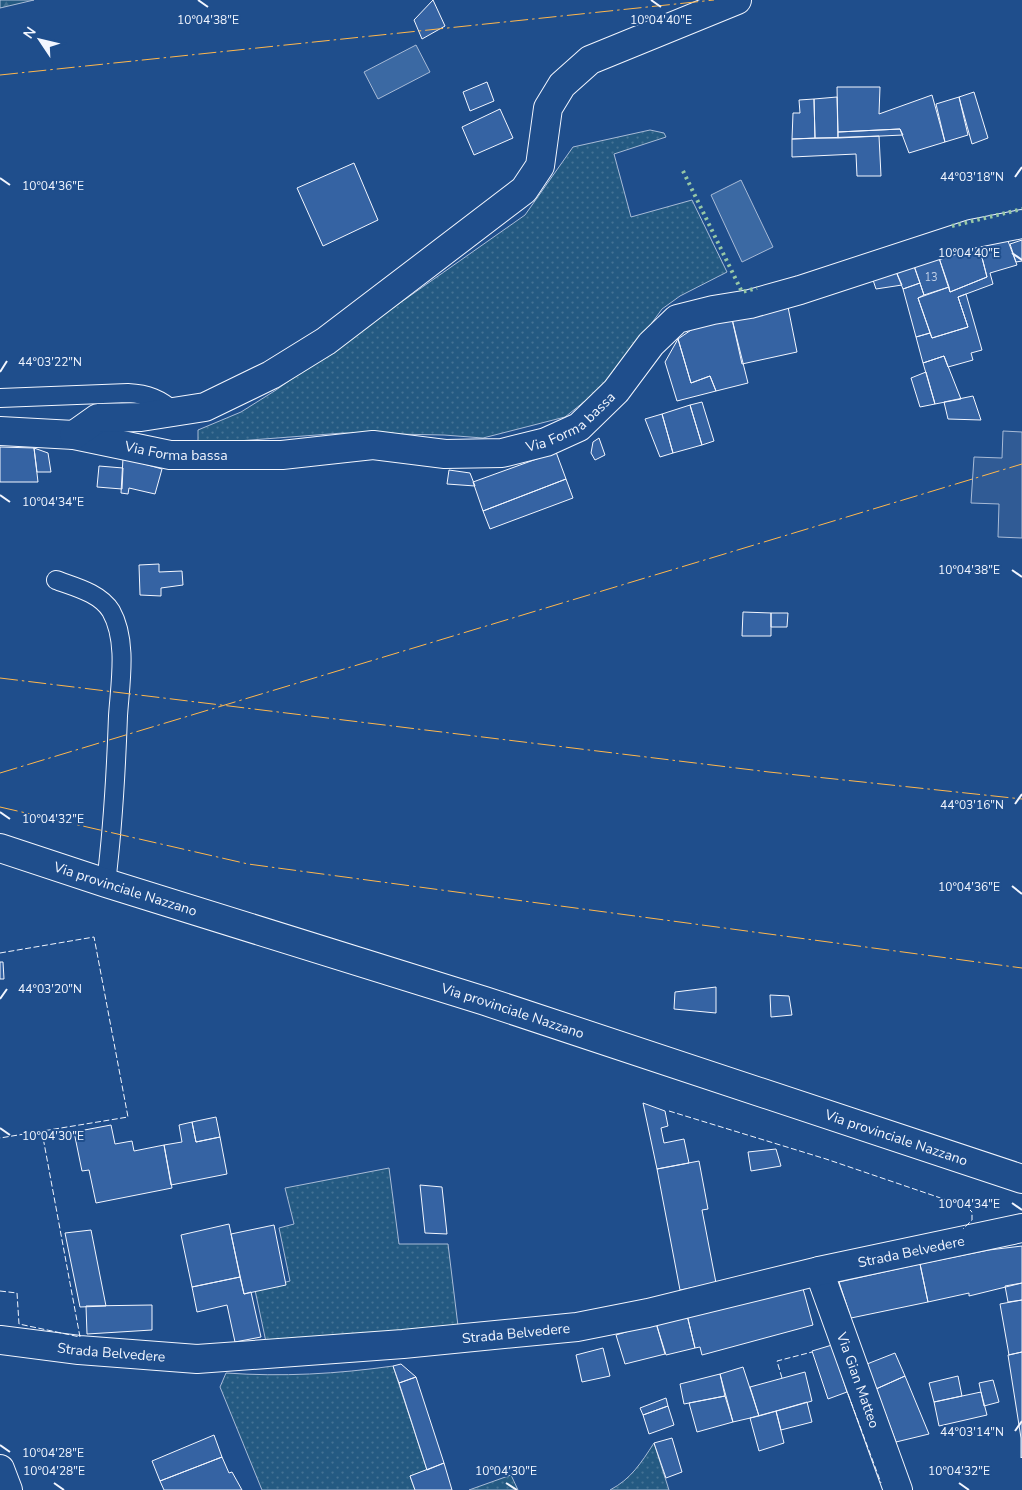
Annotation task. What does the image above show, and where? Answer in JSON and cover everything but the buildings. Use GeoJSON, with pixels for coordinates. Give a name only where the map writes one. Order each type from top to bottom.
{"type":"FeatureCollection","features":[{"type":"Feature","properties":{"kind":"street","name":"Via Forma bassa"},"geometry":{"type":"LineString","coordinates":[[74,435],[98,418],[141,417],[205,408],[272,375],[326,341],[503,208],[524,190],[540,166],[548,108],[562,85],[590,60],[737,0]]}},
{"type":"Feature","properties":{"kind":"street","name":"Via Forma bassa"},"geometry":{"type":"LineString","coordinates":[[0,431],[74,435],[170,455],[282,455],[373,445],[445,454],[502,453],[546,442],[579,427],[616,391],[651,344],[677,320],[775,298],[971,234],[1022,224]]}},
{"type":"Feature","properties":{"kind":"street","name":"Via provinciale Nazzano"},"geometry":{"type":"LineString","coordinates":[[0,848],[485,1001],[1022,1178]]}},
{"type":"Feature","properties":{"kind":"street","name":"Strada Belvedere"},"geometry":{"type":"LineString","coordinates":[[0,1340],[79,1350],[197,1359],[403,1344],[577,1327],[648,1313],[819,1271],[1022,1228]]}},
{"type":"Feature","properties":{"kind":"street","name":"Via Gian Matteo"},"geometry":{"type":"LineString","coordinates":[[819,1271],[898,1490]]}},
{"type":"Feature","properties":{"kind":"street"},"geometry":{"type":"LineString","coordinates":[[0,1469],[8,1490]]}},
{"type":"Feature","properties":{"kind":"lane"},"geometry":{"type":"LineString","coordinates":[[0,398],[144,394],[161,399],[175,412]]}},
{"type":"Feature","properties":{"kind":"lane"},"geometry":{"type":"LineString","coordinates":[[56,580],[92,593],[110,610],[118,626],[121,655],[115,803],[106,883]]}},
{"type":"Feature","properties":{"kind":"green space"},"geometry":{"type":"Polygon","coordinates":[[[0,0],[34,0],[0,8],[0,0]]]}},
{"type":"Feature","properties":{"kind":"green space"},"geometry":{"type":"Polygon","coordinates":[[[650,130],[664,133],[666,137],[614,154],[631,217],[692,200],[727,272],[680,296],[662,309],[609,382],[565,417],[483,438],[444,435],[343,433],[198,444],[198,430],[241,412],[276,390],[525,215],[573,147],[650,130]]]}},
{"type":"Feature","properties":{"kind":"green space"},"geometry":{"type":"Polygon","coordinates":[[[389,1168],[399,1244],[448,1244],[458,1326],[266,1342],[255,1290],[290,1281],[279,1228],[294,1224],[285,1188],[389,1168]]]}},
{"type":"Feature","properties":{"kind":"green space"},"geometry":{"type":"Polygon","coordinates":[[[393,1366],[427,1470],[410,1476],[415,1490],[262,1490],[220,1387],[226,1373],[310,1374],[393,1366]]]}},
{"type":"Feature","properties":{"kind":"green space"},"geometry":{"type":"Polygon","coordinates":[[[654,1443],[669,1490],[610,1490],[630,1476],[654,1443]]]}},
{"type":"Feature","properties":{"kind":"green space"},"geometry":{"type":"Polygon","coordinates":[[[511,1475],[518,1490],[469,1490],[511,1475]]]}},
{"type":"Feature","properties":{"kind":"shaded area"},"geometry":{"type":"Polygon","coordinates":[[[416,45],[430,72],[378,99],[364,72],[416,45]]]}},
{"type":"Feature","properties":{"kind":"shaded area"},"geometry":{"type":"Polygon","coordinates":[[[741,180],[773,247],[742,262],[711,195],[741,180]]]}},
{"type":"Feature","properties":{"kind":"shaded area"},"geometry":{"type":"Polygon","coordinates":[[[1003,431],[1022,432],[1022,538],[998,537],[999,504],[971,503],[974,457],[1002,458],[1003,431]]]}},
{"type":"Feature","properties":{"kind":"hedge"},"geometry":{"type":"LineString","coordinates":[[683,171],[742,292],[757,288]]}},
{"type":"Feature","properties":{"kind":"hedge"},"geometry":{"type":"LineString","coordinates":[[952,226],[1022,209]]}},
{"type":"Feature","properties":{"kind":"fence"},"geometry":{"type":"LineString","coordinates":[[0,953],[94,937],[128,1117],[0,1138]]}},
{"type":"Feature","properties":{"kind":"fence"},"geometry":{"type":"LineString","coordinates":[[669,1111],[826,1159],[967,1207],[972,1212],[972,1220],[963,1229]]}},
{"type":"Feature","properties":{"kind":"fence"},"geometry":{"type":"LineString","coordinates":[[0,1291],[17,1293],[19,1324],[80,1337],[42,1132],[38,1133]]}},
{"type":"Feature","properties":{"kind":"fence"},"geometry":{"type":"LineString","coordinates":[[782,1378],[777,1361],[812,1352]]}},
{"type":"Feature","properties":{"kind":"fence"},"geometry":{"type":"LineString","coordinates":[[848,1394],[881,1483]]}},
{"type":"Feature","properties":{"kind":"power"},"geometry":{"type":"LineString","coordinates":[[0,75],[714,0]]}},
{"type":"Feature","properties":{"kind":"power"},"geometry":{"type":"LineString","coordinates":[[0,773],[1022,464]]}},
{"type":"Feature","properties":{"kind":"power"},"geometry":{"type":"LineString","coordinates":[[0,678],[769,772],[1022,799]]}},
{"type":"Feature","properties":{"kind":"power"},"geometry":{"type":"LineString","coordinates":[[0,807],[248,864],[1022,968]]}}]}
